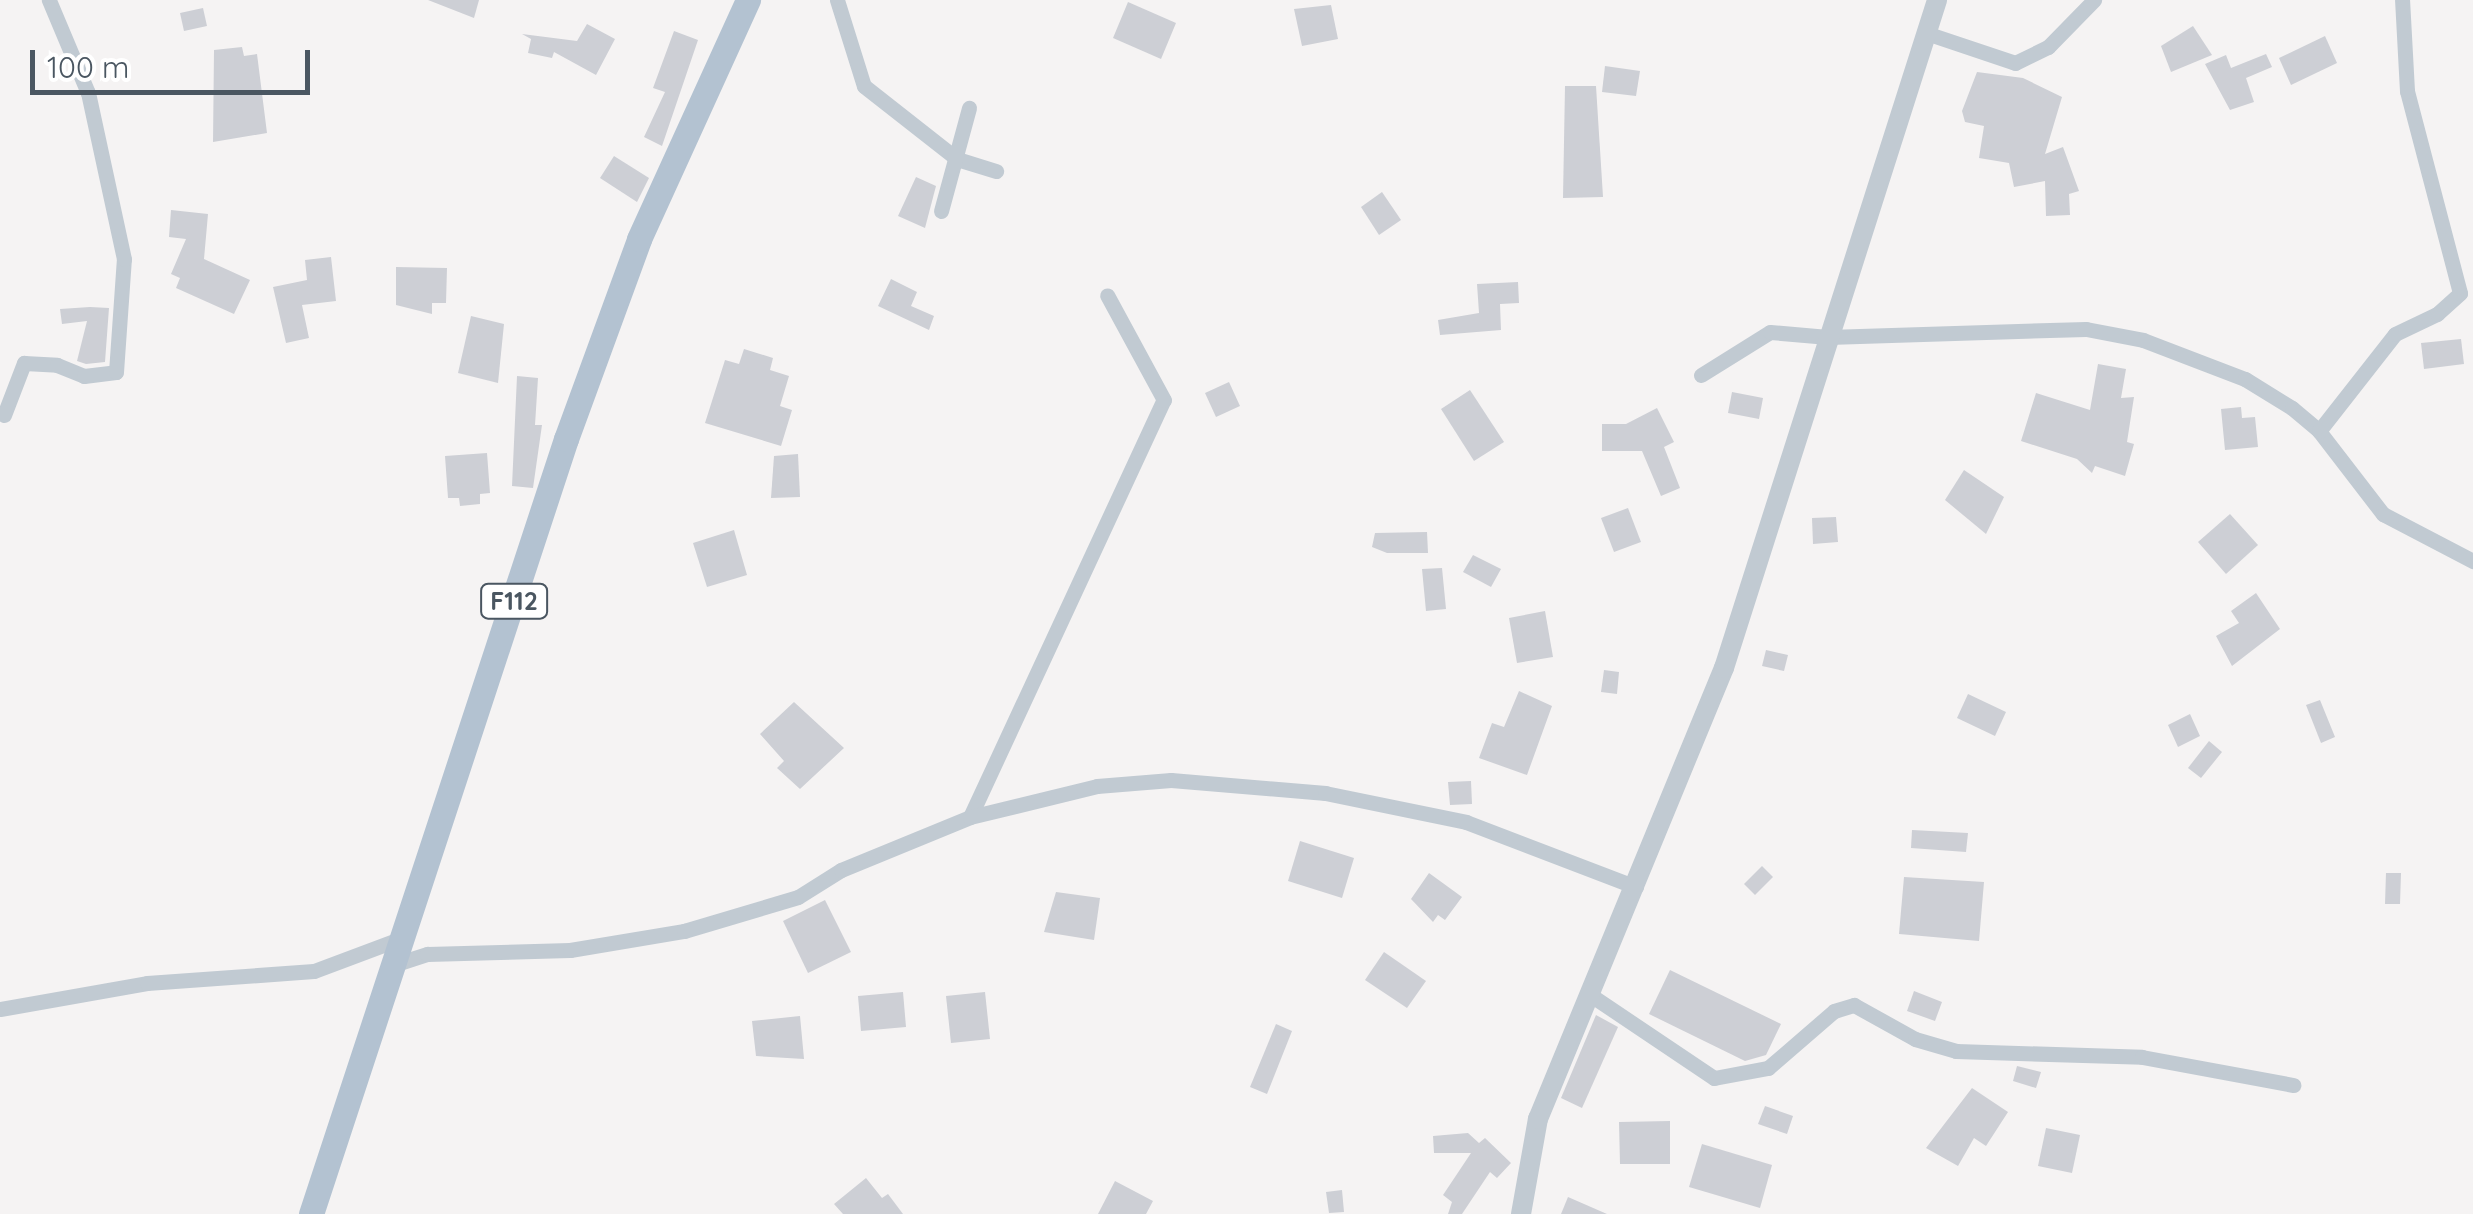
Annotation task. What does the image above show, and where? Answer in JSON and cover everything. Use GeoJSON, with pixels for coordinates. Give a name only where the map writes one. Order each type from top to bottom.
{"type":"FeatureCollection","features":[{"type":"Feature","properties":{"kind":"main road","name":"F112"},"geometry":{"type":"LineString","coordinates":[[312,1214],[579,402],[639,239],[748,0]]}},
{"type":"Feature","properties":{"kind":"street"},"geometry":{"type":"LineString","coordinates":[[4,415],[24,363],[56,365],[84,376],[116,372],[121,242],[88,93],[49,0]]}},
{"type":"Feature","properties":{"kind":"street"},"geometry":{"type":"LineString","coordinates":[[837,0],[864,86],[957,159],[996,171]]}},
{"type":"Feature","properties":{"kind":"street"},"geometry":{"type":"LineString","coordinates":[[1521,1214],[1538,1119],[1592,996],[1724,668],[1937,0]]}},
{"type":"Feature","properties":{"kind":"street"},"geometry":{"type":"LineString","coordinates":[[1926,33],[2015,63],[2048,47],[2094,0]]}},
{"type":"Feature","properties":{"kind":"street"},"geometry":{"type":"LineString","coordinates":[[2319,431],[2396,334],[2437,314],[2460,293],[2408,91],[2402,0]]}},
{"type":"Feature","properties":{"kind":"street"},"geometry":{"type":"LineString","coordinates":[[941,211],[968,108]]}},
{"type":"Feature","properties":{"kind":"street"},"geometry":{"type":"LineString","coordinates":[[970,818],[1164,400],[1107,295]]}},
{"type":"Feature","properties":{"kind":"street"},"geometry":{"type":"LineString","coordinates":[[1700,376],[1754,336],[2111,333],[2180,350],[2245,379],[2319,431],[2383,514],[2473,561]]}},
{"type":"Feature","properties":{"kind":"street"},"geometry":{"type":"LineString","coordinates":[[396,964],[428,954],[616,945],[757,913],[970,818],[1097,786],[1171,780],[1248,784],[1466,822],[1636,887]]}},
{"type":"Feature","properties":{"kind":"street"},"geometry":{"type":"LineString","coordinates":[[0,1009],[147,983],[314,971],[406,936]]}},
{"type":"Feature","properties":{"kind":"street"},"geometry":{"type":"LineString","coordinates":[[1592,996],[1714,1078],[1768,1068],[1834,1011],[1854,1005],[1915,1039],[1956,1051],[2142,1056],[2293,1085]]}},
{"type":"Feature","properties":{"kind":"building"},"geometry":{"type":"Polygon","coordinates":[[[428,0],[479,0],[474,18],[428,0]]]}},
{"type":"Feature","properties":{"kind":"building"},"geometry":{"type":"Polygon","coordinates":[[[1128,2],[1176,23],[1161,59],[1113,38],[1128,2]]]}},
{"type":"Feature","properties":{"kind":"building"},"geometry":{"type":"Polygon","coordinates":[[[1331,5],[1338,39],[1302,46],[1294,9],[1331,5]]]}},
{"type":"Feature","properties":{"kind":"building"},"geometry":{"type":"Polygon","coordinates":[[[203,8],[207,26],[184,31],[180,13],[203,8]]]}},
{"type":"Feature","properties":{"kind":"building"},"geometry":{"type":"Polygon","coordinates":[[[587,24],[615,39],[596,75],[554,52],[552,58],[528,53],[531,39],[522,34],[577,41],[587,24]]]}},
{"type":"Feature","properties":{"kind":"building"},"geometry":{"type":"Polygon","coordinates":[[[2193,26],[2212,55],[2171,72],[2161,46],[2193,26]]]}},
{"type":"Feature","properties":{"kind":"building"},"geometry":{"type":"Polygon","coordinates":[[[674,31],[698,40],[662,146],[644,137],[665,92],[653,88],[674,31]]]}},
{"type":"Feature","properties":{"kind":"building"},"geometry":{"type":"Polygon","coordinates":[[[2325,36],[2337,63],[2291,85],[2279,58],[2325,36]]]}},
{"type":"Feature","properties":{"kind":"building"},"geometry":{"type":"Polygon","coordinates":[[[242,47],[244,56],[257,54],[267,133],[213,142],[214,50],[242,47]]]}},
{"type":"Feature","properties":{"kind":"building"},"geometry":{"type":"Polygon","coordinates":[[[2266,54],[2272,67],[2246,78],[2254,102],[2230,110],[2205,64],[2226,55],[2231,68],[2266,54]]]}},
{"type":"Feature","properties":{"kind":"building"},"geometry":{"type":"Polygon","coordinates":[[[1605,66],[1640,71],[1636,96],[1602,92],[1605,66]]]}},
{"type":"Feature","properties":{"kind":"building"},"geometry":{"type":"Polygon","coordinates":[[[1977,72],[2023,78],[2062,97],[2045,154],[2063,147],[2079,191],[2069,194],[2070,215],[2046,216],[2045,181],[2014,187],[2009,163],[1979,158],[1984,126],[1965,122],[1962,111],[1977,72]]]}},
{"type":"Feature","properties":{"kind":"building"},"geometry":{"type":"Polygon","coordinates":[[[1565,86],[1596,86],[1603,197],[1563,198],[1565,86]]]}},
{"type":"Feature","properties":{"kind":"building"},"geometry":{"type":"Polygon","coordinates":[[[614,156],[649,178],[637,202],[600,178],[614,156]]]}},
{"type":"Feature","properties":{"kind":"building"},"geometry":{"type":"Polygon","coordinates":[[[916,177],[936,186],[925,228],[898,216],[916,177]]]}},
{"type":"Feature","properties":{"kind":"building"},"geometry":{"type":"Polygon","coordinates":[[[1382,192],[1401,220],[1379,235],[1361,207],[1382,192]]]}},
{"type":"Feature","properties":{"kind":"building"},"geometry":{"type":"Polygon","coordinates":[[[171,210],[208,214],[204,259],[250,280],[234,314],[176,288],[180,278],[171,274],[186,239],[169,237],[171,210]]]}},
{"type":"Feature","properties":{"kind":"building"},"geometry":{"type":"Polygon","coordinates":[[[331,257],[336,301],[302,305],[309,338],[286,343],[273,287],[307,280],[305,260],[331,257]]]}},
{"type":"Feature","properties":{"kind":"building"},"geometry":{"type":"Polygon","coordinates":[[[396,267],[447,268],[446,303],[432,303],[432,314],[396,305],[396,267]]]}},
{"type":"Feature","properties":{"kind":"building"},"geometry":{"type":"Polygon","coordinates":[[[891,279],[917,292],[911,306],[934,316],[929,330],[878,306],[891,279]]]}},
{"type":"Feature","properties":{"kind":"building"},"geometry":{"type":"Polygon","coordinates":[[[1518,282],[1519,303],[1500,304],[1501,330],[1440,335],[1438,320],[1479,313],[1477,284],[1518,282]]]}},
{"type":"Feature","properties":{"kind":"building"},"geometry":{"type":"Polygon","coordinates":[[[109,308],[105,362],[86,364],[77,361],[87,321],[62,324],[60,309],[109,308]]]}},
{"type":"Feature","properties":{"kind":"building"},"geometry":{"type":"Polygon","coordinates":[[[471,316],[504,324],[498,383],[458,373],[471,316]]]}},
{"type":"Feature","properties":{"kind":"building"},"geometry":{"type":"Polygon","coordinates":[[[2461,339],[2464,364],[2424,369],[2421,343],[2461,339]]]}},
{"type":"Feature","properties":{"kind":"building"},"geometry":{"type":"Polygon","coordinates":[[[744,349],[773,358],[770,370],[789,376],[780,406],[792,410],[781,446],[705,423],[725,360],[739,364],[744,349]]]}},
{"type":"Feature","properties":{"kind":"building"},"geometry":{"type":"Polygon","coordinates":[[[2098,364],[2126,369],[2121,398],[2134,397],[2127,442],[2134,444],[2125,476],[2095,466],[2092,473],[2077,459],[2021,441],[2036,393],[2090,410],[2098,364]]]}},
{"type":"Feature","properties":{"kind":"building"},"geometry":{"type":"Polygon","coordinates":[[[517,376],[538,378],[535,425],[542,425],[533,488],[512,486],[517,376]]]}},
{"type":"Feature","properties":{"kind":"building"},"geometry":{"type":"Polygon","coordinates":[[[1229,382],[1240,406],[1216,417],[1205,393],[1229,382]]]}},
{"type":"Feature","properties":{"kind":"building"},"geometry":{"type":"Polygon","coordinates":[[[1470,390],[1504,442],[1474,461],[1441,409],[1470,390]]]}},
{"type":"Feature","properties":{"kind":"building"},"geometry":{"type":"Polygon","coordinates":[[[1732,392],[1763,398],[1759,419],[1728,413],[1732,392]]]}},
{"type":"Feature","properties":{"kind":"building"},"geometry":{"type":"Polygon","coordinates":[[[2241,407],[2242,418],[2255,417],[2258,447],[2225,450],[2221,409],[2241,407]]]}},
{"type":"Feature","properties":{"kind":"building"},"geometry":{"type":"Polygon","coordinates":[[[1657,408],[1674,442],[1664,447],[1680,488],[1661,496],[1642,451],[1602,451],[1602,424],[1626,424],[1657,408]]]}},
{"type":"Feature","properties":{"kind":"building"},"geometry":{"type":"Polygon","coordinates":[[[487,453],[490,493],[480,494],[480,504],[460,506],[459,498],[448,498],[445,456],[487,453]]]}},
{"type":"Feature","properties":{"kind":"building"},"geometry":{"type":"Polygon","coordinates":[[[798,454],[800,497],[771,498],[774,456],[798,454]]]}},
{"type":"Feature","properties":{"kind":"building"},"geometry":{"type":"Polygon","coordinates":[[[1964,470],[2004,497],[1986,534],[1945,500],[1964,470]]]}},
{"type":"Feature","properties":{"kind":"building"},"geometry":{"type":"Polygon","coordinates":[[[1628,508],[1641,542],[1614,552],[1601,518],[1628,508]]]}},
{"type":"Feature","properties":{"kind":"building"},"geometry":{"type":"Polygon","coordinates":[[[2230,514],[2258,545],[2226,574],[2198,542],[2230,514]]]}},
{"type":"Feature","properties":{"kind":"building"},"geometry":{"type":"Polygon","coordinates":[[[1836,517],[1838,542],[1813,544],[1812,518],[1836,517]]]}},
{"type":"Feature","properties":{"kind":"building"},"geometry":{"type":"Polygon","coordinates":[[[734,530],[747,575],[707,587],[693,543],[734,530]]]}},
{"type":"Feature","properties":{"kind":"building"},"geometry":{"type":"Polygon","coordinates":[[[1427,532],[1428,553],[1387,553],[1372,547],[1375,533],[1427,532]]]}},
{"type":"Feature","properties":{"kind":"building"},"geometry":{"type":"Polygon","coordinates":[[[1473,555],[1501,569],[1491,587],[1463,572],[1473,555]]]}},
{"type":"Feature","properties":{"kind":"building"},"geometry":{"type":"Polygon","coordinates":[[[1442,568],[1446,609],[1426,611],[1422,569],[1442,568]]]}},
{"type":"Feature","properties":{"kind":"building"},"geometry":{"type":"Polygon","coordinates":[[[2256,593],[2280,629],[2232,666],[2216,636],[2239,623],[2231,611],[2256,593]]]}},
{"type":"Feature","properties":{"kind":"building"},"geometry":{"type":"Polygon","coordinates":[[[1545,611],[1553,657],[1517,663],[1509,618],[1545,611]]]}},
{"type":"Feature","properties":{"kind":"building"},"geometry":{"type":"Polygon","coordinates":[[[1766,650],[1788,655],[1784,671],[1762,666],[1766,650]]]}},
{"type":"Feature","properties":{"kind":"building"},"geometry":{"type":"Polygon","coordinates":[[[1604,670],[1619,672],[1617,694],[1601,692],[1604,670]]]}},
{"type":"Feature","properties":{"kind":"building"},"geometry":{"type":"Polygon","coordinates":[[[1519,691],[1552,706],[1527,775],[1479,758],[1492,723],[1504,727],[1519,691]]]}},
{"type":"Feature","properties":{"kind":"building"},"geometry":{"type":"Polygon","coordinates":[[[1968,694],[2006,712],[1995,736],[1957,718],[1968,694]]]}},
{"type":"Feature","properties":{"kind":"building"},"geometry":{"type":"Polygon","coordinates":[[[2320,700],[2335,737],[2321,743],[2306,705],[2320,700]]]}},
{"type":"Feature","properties":{"kind":"building"},"geometry":{"type":"Polygon","coordinates":[[[794,702],[844,748],[800,789],[777,768],[784,761],[760,734],[794,702]]]}},
{"type":"Feature","properties":{"kind":"building"},"geometry":{"type":"Polygon","coordinates":[[[2190,714],[2200,736],[2178,747],[2168,725],[2190,714]]]}},
{"type":"Feature","properties":{"kind":"building"},"geometry":{"type":"Polygon","coordinates":[[[2209,741],[2222,752],[2201,778],[2188,768],[2209,741]]]}},
{"type":"Feature","properties":{"kind":"building"},"geometry":{"type":"Polygon","coordinates":[[[1471,781],[1472,804],[1450,805],[1448,782],[1471,781]]]}},
{"type":"Feature","properties":{"kind":"building"},"geometry":{"type":"Polygon","coordinates":[[[1912,830],[1968,833],[1966,852],[1911,848],[1912,830]]]}},
{"type":"Feature","properties":{"kind":"building"},"geometry":{"type":"Polygon","coordinates":[[[1300,841],[1354,858],[1342,898],[1288,881],[1300,841]]]}},
{"type":"Feature","properties":{"kind":"building"},"geometry":{"type":"Polygon","coordinates":[[[1762,866],[1773,877],[1755,895],[1744,884],[1762,866]]]}},
{"type":"Feature","properties":{"kind":"building"},"geometry":{"type":"Polygon","coordinates":[[[1429,873],[1462,897],[1445,920],[1438,915],[1433,922],[1411,899],[1429,873]]]}},
{"type":"Feature","properties":{"kind":"building"},"geometry":{"type":"Polygon","coordinates":[[[2386,873],[2401,873],[2400,904],[2385,904],[2386,873]]]}},
{"type":"Feature","properties":{"kind":"building"},"geometry":{"type":"Polygon","coordinates":[[[1904,877],[1984,882],[1979,941],[1899,934],[1904,877]]]}},
{"type":"Feature","properties":{"kind":"building"},"geometry":{"type":"Polygon","coordinates":[[[1056,892],[1100,898],[1094,940],[1044,932],[1056,892]]]}},
{"type":"Feature","properties":{"kind":"building"},"geometry":{"type":"Polygon","coordinates":[[[825,900],[851,952],[808,973],[783,921],[825,900]]]}},
{"type":"Feature","properties":{"kind":"building"},"geometry":{"type":"Polygon","coordinates":[[[1384,952],[1426,981],[1407,1008],[1365,980],[1384,952]]]}},
{"type":"Feature","properties":{"kind":"building"},"geometry":{"type":"Polygon","coordinates":[[[1670,970],[1781,1024],[1766,1055],[1745,1061],[1649,1014],[1670,970]]]}},
{"type":"Feature","properties":{"kind":"building"},"geometry":{"type":"Polygon","coordinates":[[[1914,991],[1942,1002],[1935,1021],[1907,1011],[1914,991]]]}},
{"type":"Feature","properties":{"kind":"building"},"geometry":{"type":"Polygon","coordinates":[[[903,992],[906,1027],[861,1031],[858,996],[903,992]]]}},
{"type":"Feature","properties":{"kind":"building"},"geometry":{"type":"Polygon","coordinates":[[[985,992],[990,1039],[951,1043],[946,996],[985,992]]]}},
{"type":"Feature","properties":{"kind":"building"},"geometry":{"type":"Polygon","coordinates":[[[1596,1015],[1618,1027],[1582,1108],[1561,1098],[1596,1015]]]}},
{"type":"Feature","properties":{"kind":"building"},"geometry":{"type":"Polygon","coordinates":[[[800,1016],[804,1059],[756,1056],[752,1021],[800,1016]]]}},
{"type":"Feature","properties":{"kind":"building"},"geometry":{"type":"Polygon","coordinates":[[[1276,1024],[1292,1031],[1267,1094],[1250,1087],[1276,1024]]]}},
{"type":"Feature","properties":{"kind":"building"},"geometry":{"type":"Polygon","coordinates":[[[2017,1066],[2041,1072],[2036,1088],[2013,1081],[2017,1066]]]}},
{"type":"Feature","properties":{"kind":"building"},"geometry":{"type":"Polygon","coordinates":[[[1972,1088],[2008,1112],[1986,1146],[1974,1138],[1958,1166],[1926,1148],[1972,1088]]]}},
{"type":"Feature","properties":{"kind":"building"},"geometry":{"type":"Polygon","coordinates":[[[1765,1106],[1793,1116],[1787,1134],[1758,1124],[1765,1106]]]}},
{"type":"Feature","properties":{"kind":"building"},"geometry":{"type":"Polygon","coordinates":[[[1670,1121],[1670,1164],[1620,1164],[1619,1122],[1670,1121]]]}},
{"type":"Feature","properties":{"kind":"building"},"geometry":{"type":"Polygon","coordinates":[[[2046,1128],[2080,1135],[2072,1173],[2038,1166],[2046,1128]]]}},
{"type":"Feature","properties":{"kind":"building"},"geometry":{"type":"Polygon","coordinates":[[[1468,1133],[1479,1143],[1485,1138],[1511,1163],[1497,1178],[1490,1172],[1462,1214],[1448,1214],[1452,1202],[1443,1195],[1471,1153],[1434,1153],[1433,1136],[1468,1133]]]}},
{"type":"Feature","properties":{"kind":"building"},"geometry":{"type":"Polygon","coordinates":[[[1702,1144],[1772,1165],[1760,1208],[1689,1187],[1702,1144]]]}},
{"type":"Feature","properties":{"kind":"building"},"geometry":{"type":"Polygon","coordinates":[[[866,1178],[882,1198],[888,1194],[903,1214],[843,1214],[834,1204],[866,1178]]]}},
{"type":"Feature","properties":{"kind":"building"},"geometry":{"type":"Polygon","coordinates":[[[1115,1181],[1153,1201],[1146,1214],[1098,1214],[1115,1181]]]}},
{"type":"Feature","properties":{"kind":"building"},"geometry":{"type":"Polygon","coordinates":[[[1342,1190],[1344,1212],[1329,1213],[1326,1192],[1342,1190]]]}},
{"type":"Feature","properties":{"kind":"building"},"geometry":{"type":"Polygon","coordinates":[[[1568,1197],[1607,1214],[1561,1214],[1568,1197]]]}}]}
